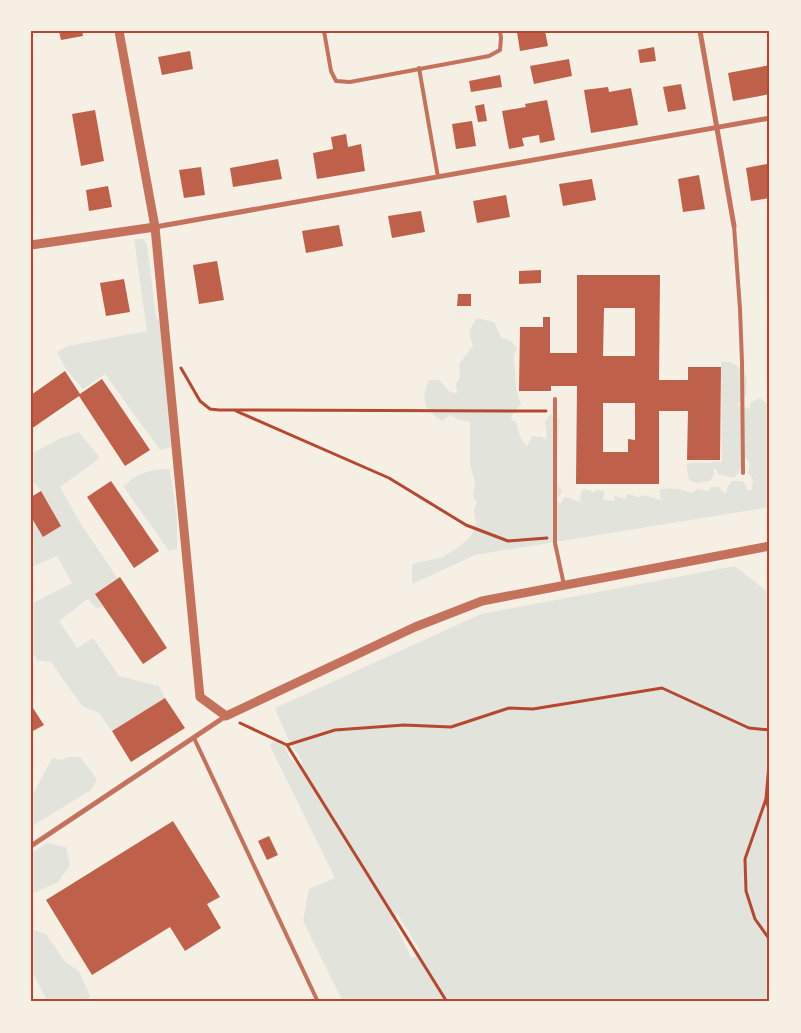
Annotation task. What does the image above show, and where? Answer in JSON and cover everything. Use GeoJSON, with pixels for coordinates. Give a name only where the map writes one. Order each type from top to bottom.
{"type":"FeatureCollection","features":[{"type":"Feature","properties":{"kind":"street"},"geometry":{"type":"LineString","coordinates":[[119,31],[155,227],[200,697],[226,716]]}},
{"type":"Feature","properties":{"kind":"street"},"geometry":{"type":"LineString","coordinates":[[700,31],[734,226]]}},
{"type":"Feature","properties":{"kind":"street"},"geometry":{"type":"LineString","coordinates":[[31,245],[155,227],[770,118]]}},
{"type":"Feature","properties":{"kind":"street"},"geometry":{"type":"LineString","coordinates":[[31,846],[226,716],[415,627],[482,601],[770,546]]}},
{"type":"Feature","properties":{"kind":"lane"},"geometry":{"type":"LineString","coordinates":[[324,31],[331,71],[336,81],[350,82],[489,56],[500,50],[500,31]]}},
{"type":"Feature","properties":{"kind":"lane"},"geometry":{"type":"LineString","coordinates":[[419,68],[438,177]]}},
{"type":"Feature","properties":{"kind":"lane"},"geometry":{"type":"LineString","coordinates":[[734,226],[741,326],[743,473]]}},
{"type":"Feature","properties":{"kind":"lane"},"geometry":{"type":"LineString","coordinates":[[555,399],[555,543],[564,585]]}},
{"type":"Feature","properties":{"kind":"lane"},"geometry":{"type":"LineString","coordinates":[[194,738],[318,1002]]}},
{"type":"Feature","properties":{"kind":"path"},"geometry":{"type":"LineString","coordinates":[[181,367],[200,401],[210,409],[555,411]]}},
{"type":"Feature","properties":{"kind":"path"},"geometry":{"type":"LineString","coordinates":[[233,410],[389,478],[466,525],[508,541],[555,538]]}},
{"type":"Feature","properties":{"kind":"path"},"geometry":{"type":"LineString","coordinates":[[287,745],[335,730],[404,725],[451,727],[509,708],[533,709],[662,688],[749,728],[770,730]]}},
{"type":"Feature","properties":{"kind":"path"},"geometry":{"type":"LineString","coordinates":[[226,716],[287,745],[447,1002]]}},
{"type":"Feature","properties":{"kind":"path"},"geometry":{"type":"LineString","coordinates":[[770,753],[766,799],[745,859],[746,891],[755,919],[770,940]]}},
{"type":"Feature","properties":{"kind":"path"},"geometry":{"type":"LineString","coordinates":[[766,799],[770,813]]}},
{"type":"Feature","properties":{"kind":"shaded area"},"geometry":{"type":"Polygon","coordinates":[[[134,239],[144,239],[147,245],[156,316],[161,325],[171,447],[160,450],[105,374],[83,389],[66,369],[57,352],[68,346],[147,331],[134,239]]]}},
{"type":"Feature","properties":{"kind":"shaded area"},"geometry":{"type":"Polygon","coordinates":[[[477,318],[494,322],[501,337],[512,342],[517,348],[514,356],[516,389],[521,404],[511,416],[512,420],[517,423],[525,444],[527,446],[532,436],[542,437],[547,440],[545,421],[551,413],[559,419],[557,469],[558,485],[562,491],[557,499],[560,504],[565,497],[582,502],[580,499],[582,490],[590,490],[593,493],[596,490],[604,491],[603,500],[614,501],[615,496],[625,499],[627,494],[639,497],[644,495],[660,500],[663,499],[660,497],[660,489],[680,489],[691,493],[697,489],[708,491],[711,487],[718,487],[726,494],[727,488],[732,481],[743,481],[748,491],[752,489],[753,479],[748,473],[750,464],[746,458],[734,478],[718,474],[716,469],[714,469],[714,474],[710,481],[696,483],[689,480],[687,469],[687,464],[691,463],[722,462],[721,362],[730,362],[736,365],[747,377],[746,395],[737,405],[750,409],[750,403],[760,398],[770,406],[770,507],[475,555],[412,584],[412,564],[443,557],[471,536],[476,524],[474,509],[477,502],[473,496],[475,483],[470,464],[470,422],[450,415],[442,421],[431,413],[424,399],[429,380],[439,380],[450,392],[457,393],[456,384],[460,377],[459,364],[473,346],[469,331],[477,318]]]}},
{"type":"Feature","properties":{"kind":"shaded area"},"geometry":{"type":"Polygon","coordinates":[[[79,432],[100,458],[60,487],[79,521],[118,579],[95,594],[105,607],[96,608],[88,599],[59,621],[77,648],[93,638],[119,676],[159,686],[165,698],[112,731],[99,713],[82,706],[51,662],[37,660],[31,650],[31,604],[72,583],[57,556],[31,567],[31,497],[41,491],[31,479],[31,454],[61,438],[79,432]]]}},
{"type":"Feature","properties":{"kind":"shaded area"},"geometry":{"type":"Polygon","coordinates":[[[170,469],[177,518],[177,549],[169,551],[123,486],[145,473],[170,469]]]}},
{"type":"Feature","properties":{"kind":"shaded area"},"geometry":{"type":"Polygon","coordinates":[[[735,566],[770,594],[770,1002],[343,1002],[303,921],[309,889],[335,878],[270,746],[273,741],[282,740],[291,759],[302,764],[287,737],[275,708],[481,614],[735,566]],[[397,913],[394,922],[412,959],[420,950],[397,913]]]}},
{"type":"Feature","properties":{"kind":"shaded area"},"geometry":{"type":"Polygon","coordinates":[[[68,757],[80,757],[97,779],[91,790],[31,827],[31,798],[52,758],[61,760],[68,757]]]}},
{"type":"Feature","properties":{"kind":"shaded area"},"geometry":{"type":"Polygon","coordinates":[[[47,843],[66,847],[70,865],[58,882],[31,894],[31,853],[47,843]]]}},
{"type":"Feature","properties":{"kind":"shaded area"},"geometry":{"type":"Polygon","coordinates":[[[31,929],[46,934],[65,962],[79,971],[90,996],[85,1002],[48,1002],[31,970],[31,929]]]}},
{"type":"Feature","properties":{"kind":"building"},"geometry":{"type":"Polygon","coordinates":[[[59,31],[82,31],[83,36],[61,40],[59,31]]]}},
{"type":"Feature","properties":{"kind":"building"},"geometry":{"type":"Polygon","coordinates":[[[545,31],[548,46],[520,51],[517,32],[545,31]]]}},
{"type":"Feature","properties":{"kind":"building"},"geometry":{"type":"Polygon","coordinates":[[[654,47],[656,61],[640,63],[638,50],[654,47]]]}},
{"type":"Feature","properties":{"kind":"building"},"geometry":{"type":"Polygon","coordinates":[[[190,51],[193,69],[162,75],[158,57],[190,51]]]}},
{"type":"Feature","properties":{"kind":"building"},"geometry":{"type":"Polygon","coordinates":[[[569,59],[572,76],[534,84],[530,66],[569,59]]]}},
{"type":"Feature","properties":{"kind":"building"},"geometry":{"type":"Polygon","coordinates":[[[770,65],[770,94],[733,101],[728,73],[770,65]]]}},
{"type":"Feature","properties":{"kind":"building"},"geometry":{"type":"Polygon","coordinates":[[[500,75],[502,87],[471,92],[469,81],[500,75]]]}},
{"type":"Feature","properties":{"kind":"building"},"geometry":{"type":"Polygon","coordinates":[[[681,84],[686,109],[668,112],[663,87],[681,84]]]}},
{"type":"Feature","properties":{"kind":"building"},"geometry":{"type":"Polygon","coordinates":[[[608,87],[609,92],[631,88],[638,125],[591,133],[584,90],[608,87]]]}},
{"type":"Feature","properties":{"kind":"building"},"geometry":{"type":"Polygon","coordinates":[[[547,100],[555,140],[540,143],[539,135],[522,138],[524,146],[509,149],[502,111],[526,107],[525,104],[547,100]]]}},
{"type":"Feature","properties":{"kind":"building"},"geometry":{"type":"Polygon","coordinates":[[[484,104],[487,121],[478,122],[475,106],[484,104]]]}},
{"type":"Feature","properties":{"kind":"building"},"geometry":{"type":"Polygon","coordinates":[[[95,110],[104,161],[81,166],[72,114],[95,110]]]}},
{"type":"Feature","properties":{"kind":"building"},"geometry":{"type":"Polygon","coordinates":[[[472,121],[476,146],[456,149],[452,124],[472,121]]]}},
{"type":"Feature","properties":{"kind":"building"},"geometry":{"type":"Polygon","coordinates":[[[346,134],[348,147],[361,144],[365,171],[317,179],[313,153],[333,149],[331,137],[346,134]]]}},
{"type":"Feature","properties":{"kind":"building"},"geometry":{"type":"Polygon","coordinates":[[[278,159],[282,179],[233,187],[230,168],[278,159]]]}},
{"type":"Feature","properties":{"kind":"building"},"geometry":{"type":"Polygon","coordinates":[[[767,164],[770,179],[770,198],[751,201],[746,168],[767,164]]]}},
{"type":"Feature","properties":{"kind":"building"},"geometry":{"type":"Polygon","coordinates":[[[201,167],[205,195],[184,198],[179,170],[201,167]]]}},
{"type":"Feature","properties":{"kind":"building"},"geometry":{"type":"Polygon","coordinates":[[[699,175],[705,209],[683,212],[678,179],[699,175]]]}},
{"type":"Feature","properties":{"kind":"building"},"geometry":{"type":"Polygon","coordinates":[[[592,179],[596,200],[563,206],[559,184],[592,179]]]}},
{"type":"Feature","properties":{"kind":"building"},"geometry":{"type":"Polygon","coordinates":[[[108,186],[112,207],[89,211],[86,190],[108,186]]]}},
{"type":"Feature","properties":{"kind":"building"},"geometry":{"type":"Polygon","coordinates":[[[506,195],[510,217],[477,223],[473,201],[506,195]]]}},
{"type":"Feature","properties":{"kind":"building"},"geometry":{"type":"Polygon","coordinates":[[[421,211],[425,232],[392,238],[388,216],[421,211]]]}},
{"type":"Feature","properties":{"kind":"building"},"geometry":{"type":"Polygon","coordinates":[[[339,225],[343,246],[306,253],[302,231],[339,225]]]}},
{"type":"Feature","properties":{"kind":"building"},"geometry":{"type":"Polygon","coordinates":[[[217,261],[224,300],[199,304],[193,265],[217,261]]]}},
{"type":"Feature","properties":{"kind":"building"},"geometry":{"type":"Polygon","coordinates":[[[541,270],[541,283],[519,284],[519,271],[541,270]]]}},
{"type":"Feature","properties":{"kind":"building"},"geometry":{"type":"Polygon","coordinates":[[[577,275],[660,275],[659,380],[688,380],[688,367],[721,367],[720,460],[687,460],[688,411],[659,411],[659,484],[576,484],[577,386],[551,386],[551,391],[519,391],[520,327],[543,327],[543,317],[550,317],[550,353],[577,353],[577,275]],[[604,308],[603,356],[635,356],[635,308],[604,308]],[[603,403],[603,452],[628,452],[628,439],[635,440],[635,403],[603,403]]]}},
{"type":"Feature","properties":{"kind":"building"},"geometry":{"type":"Polygon","coordinates":[[[124,279],[130,312],[106,316],[100,283],[124,279]]]}},
{"type":"Feature","properties":{"kind":"building"},"geometry":{"type":"Polygon","coordinates":[[[458,294],[471,294],[471,306],[457,306],[458,294]]]}},
{"type":"Feature","properties":{"kind":"building"},"geometry":{"type":"Polygon","coordinates":[[[65,371],[80,394],[102,379],[150,450],[125,466],[79,396],[31,429],[31,395],[65,371]]]}},
{"type":"Feature","properties":{"kind":"building"},"geometry":{"type":"Polygon","coordinates":[[[111,481],[159,551],[134,568],[87,497],[111,481]]]}},
{"type":"Feature","properties":{"kind":"building"},"geometry":{"type":"Polygon","coordinates":[[[41,491],[61,526],[43,537],[33,520],[31,521],[31,497],[41,491]]]}},
{"type":"Feature","properties":{"kind":"building"},"geometry":{"type":"Polygon","coordinates":[[[120,577],[167,648],[143,664],[95,594],[120,577]]]}},
{"type":"Feature","properties":{"kind":"building"},"geometry":{"type":"Polygon","coordinates":[[[165,698],[185,728],[131,762],[112,731],[165,698]]]}},
{"type":"Feature","properties":{"kind":"building"},"geometry":{"type":"Polygon","coordinates":[[[31,705],[44,725],[31,732],[31,705]]]}},
{"type":"Feature","properties":{"kind":"building"},"geometry":{"type":"Polygon","coordinates":[[[173,821],[220,897],[207,904],[221,928],[185,951],[170,927],[92,975],[46,900],[173,821]]]}},
{"type":"Feature","properties":{"kind":"building"},"geometry":{"type":"Polygon","coordinates":[[[269,836],[278,855],[267,860],[258,841],[269,836]]]}}]}
